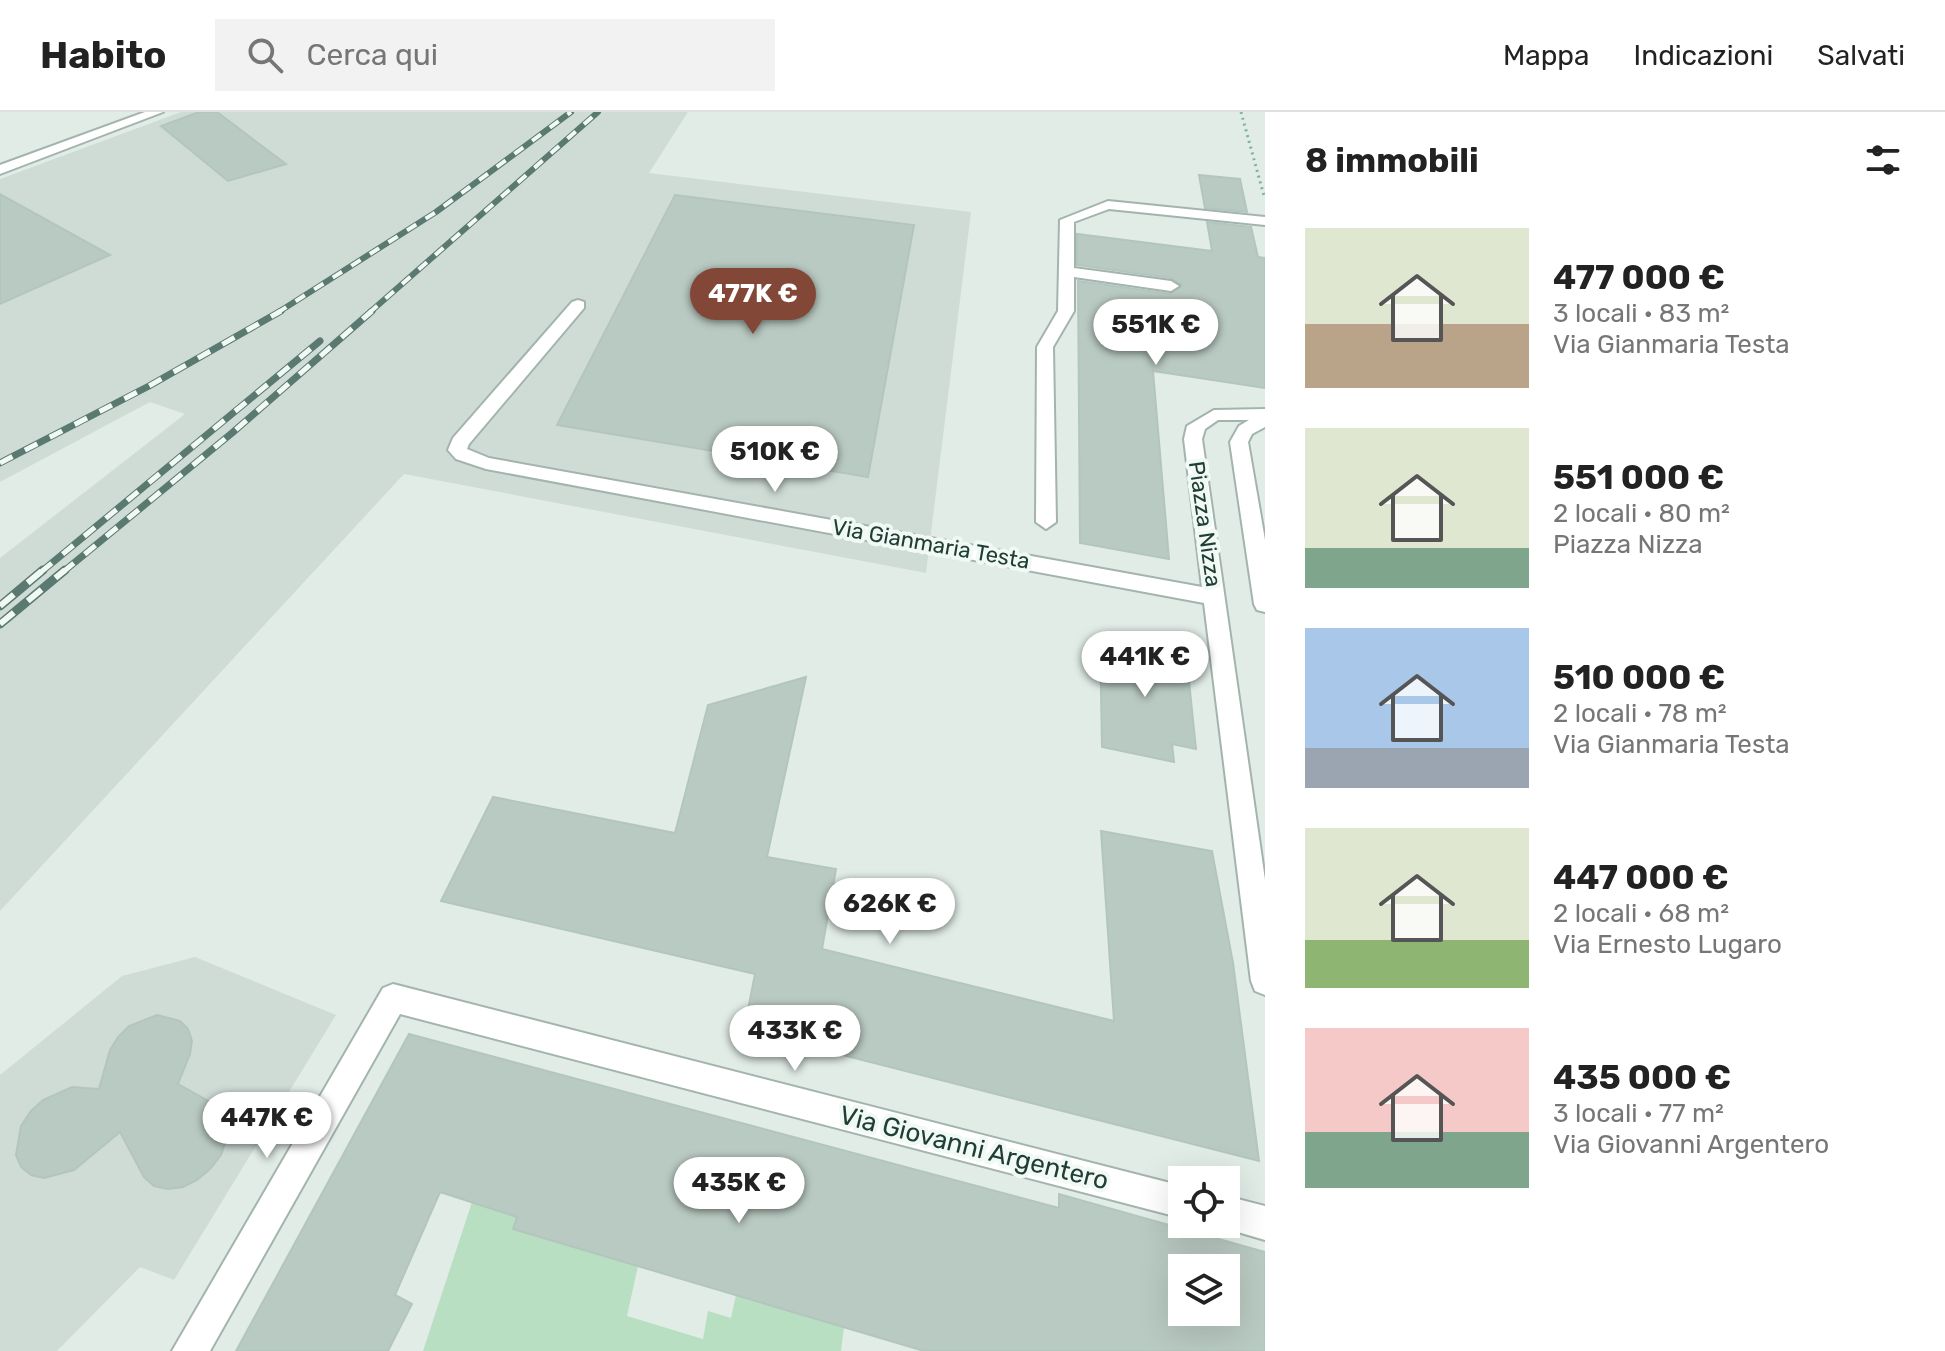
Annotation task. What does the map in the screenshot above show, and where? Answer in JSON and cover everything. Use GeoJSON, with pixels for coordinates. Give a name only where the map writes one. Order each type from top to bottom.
{"type":"FeatureCollection","features":[{"type":"Feature","properties":{"kind":"street"},"geometry":{"type":"LineString","coordinates":[[0,170],[157,112]]}},
{"type":"Feature","properties":{"kind":"street"},"geometry":{"type":"LineString","coordinates":[[1046,522],[1045,347],[1066,311],[1067,220],[1108,205],[1265,221]]}},
{"type":"Feature","properties":{"kind":"street"},"geometry":{"type":"LineString","coordinates":[[1065,271],[1171,286]]}},
{"type":"Feature","properties":{"kind":"street","name":"Via Gianmaria Testa"},"geometry":{"type":"LineString","coordinates":[[578,305],[460,442],[457,450],[463,455],[486,463],[1216,597]]}},
{"type":"Feature","properties":{"kind":"street","name":"Piazza Nizza"},"geometry":{"type":"LineString","coordinates":[[1265,414],[1214,415],[1196,426],[1193,439],[1265,981]]}},
{"type":"Feature","properties":{"kind":"street","name":"Piazza Nizza"},"geometry":{"type":"LineString","coordinates":[[1265,421],[1247,427],[1241,433],[1239,442],[1265,604]]}},
{"type":"Feature","properties":{"kind":"street","name":"Via Giovanni Argentero"},"geometry":{"type":"LineString","coordinates":[[190,1351],[393,998],[1168,1198]]}},
{"type":"Feature","properties":{"kind":"street"},"geometry":{"type":"LineString","coordinates":[[1240,1217],[1265,1223]]}},
{"type":"Feature","properties":{"kind":"path"},"geometry":{"type":"LineString","coordinates":[[1241,112],[1265,200]]}},
{"type":"Feature","properties":{"kind":"shaded area"},"geometry":{"type":"Polygon","coordinates":[[[181,112],[688,112],[649,173],[971,212],[926,573],[404,474],[0,911],[0,558],[185,414],[150,402],[0,482],[0,179],[181,112]]]}},
{"type":"Feature","properties":{"kind":"shaded area"},"geometry":{"type":"Polygon","coordinates":[[[195,957],[336,1015],[174,1280],[140,1267],[57,1351],[0,1351],[0,1075],[122,976],[195,957]]]}},
{"type":"Feature","properties":{"kind":"green space"},"geometry":{"type":"Polygon","coordinates":[[[472,1202],[518,1215],[514,1229],[638,1266],[627,1316],[703,1339],[708,1311],[731,1318],[736,1295],[844,1327],[841,1351],[423,1351],[472,1202]]]}},
{"type":"Feature","properties":{"kind":"building"},"geometry":{"type":"Polygon","coordinates":[[[199,112],[217,112],[286,164],[228,181],[161,126],[199,112]]]}},
{"type":"Feature","properties":{"kind":"building"},"geometry":{"type":"Polygon","coordinates":[[[1199,175],[1240,179],[1247,212],[1205,208],[1199,175]]]}},
{"type":"Feature","properties":{"kind":"building"},"geometry":{"type":"Polygon","coordinates":[[[0,194],[110,255],[0,304],[0,194]]]}},
{"type":"Feature","properties":{"kind":"building"},"geometry":{"type":"Polygon","coordinates":[[[675,195],[914,225],[868,477],[557,425],[675,195]]]}},
{"type":"Feature","properties":{"kind":"building"},"geometry":{"type":"Polygon","coordinates":[[[1207,222],[1251,227],[1258,257],[1265,258],[1265,388],[1153,371],[1169,559],[1080,543],[1078,281],[1171,294],[1182,285],[1171,278],[1077,265],[1077,234],[1212,251],[1207,222]]]}},
{"type":"Feature","properties":{"kind":"building"},"geometry":{"type":"Polygon","coordinates":[[[1100,636],[1186,652],[1196,749],[1172,744],[1174,762],[1102,747],[1100,636]]]}},
{"type":"Feature","properties":{"kind":"building"},"geometry":{"type":"Polygon","coordinates":[[[806,677],[767,857],[836,869],[822,949],[1114,1021],[1101,831],[1212,851],[1233,963],[1259,1161],[744,1030],[755,974],[441,901],[493,797],[675,833],[708,705],[806,677]]]}},
{"type":"Feature","properties":{"kind":"building"},"geometry":{"type":"Polygon","coordinates":[[[157,1015],[180,1021],[188,1029],[192,1041],[178,1084],[223,1112],[226,1140],[221,1155],[210,1169],[183,1187],[168,1189],[154,1186],[144,1177],[120,1132],[74,1170],[44,1178],[31,1175],[21,1167],[16,1155],[21,1126],[31,1111],[43,1100],[72,1087],[99,1089],[110,1050],[118,1037],[129,1026],[157,1015]]]}},
{"type":"Feature","properties":{"kind":"building"},"geometry":{"type":"Polygon","coordinates":[[[409,1034],[1059,1208],[1059,1194],[1168,1225],[1168,1238],[1215,1238],[1265,1252],[1265,1351],[924,1351],[513,1229],[517,1217],[440,1192],[395,1295],[412,1304],[388,1351],[236,1351],[409,1034]]]}},
{"type":"Feature","properties":{"kind":"railway"},"geometry":{"type":"LineString","coordinates":[[277,313],[436,212],[571,112]]}},
{"type":"Feature","properties":{"kind":"railway"},"geometry":{"type":"LineString","coordinates":[[369,313],[598,112]]}},
{"type":"Feature","properties":{"kind":"railway"},"geometry":{"type":"LineString","coordinates":[[0,463],[149,386],[281,311]]}},
{"type":"Feature","properties":{"kind":"railway"},"geometry":{"type":"LineString","coordinates":[[63,572],[232,433],[372,311]]}},
{"type":"Feature","properties":{"kind":"railway"},"geometry":{"type":"LineString","coordinates":[[41,572],[320,341]]}},
{"type":"Feature","properties":{"kind":"railway"},"geometry":{"type":"LineString","coordinates":[[0,606],[43,570]]}},
{"type":"Feature","properties":{"kind":"railway"},"geometry":{"type":"LineString","coordinates":[[0,624],[65,570]]}}]}
